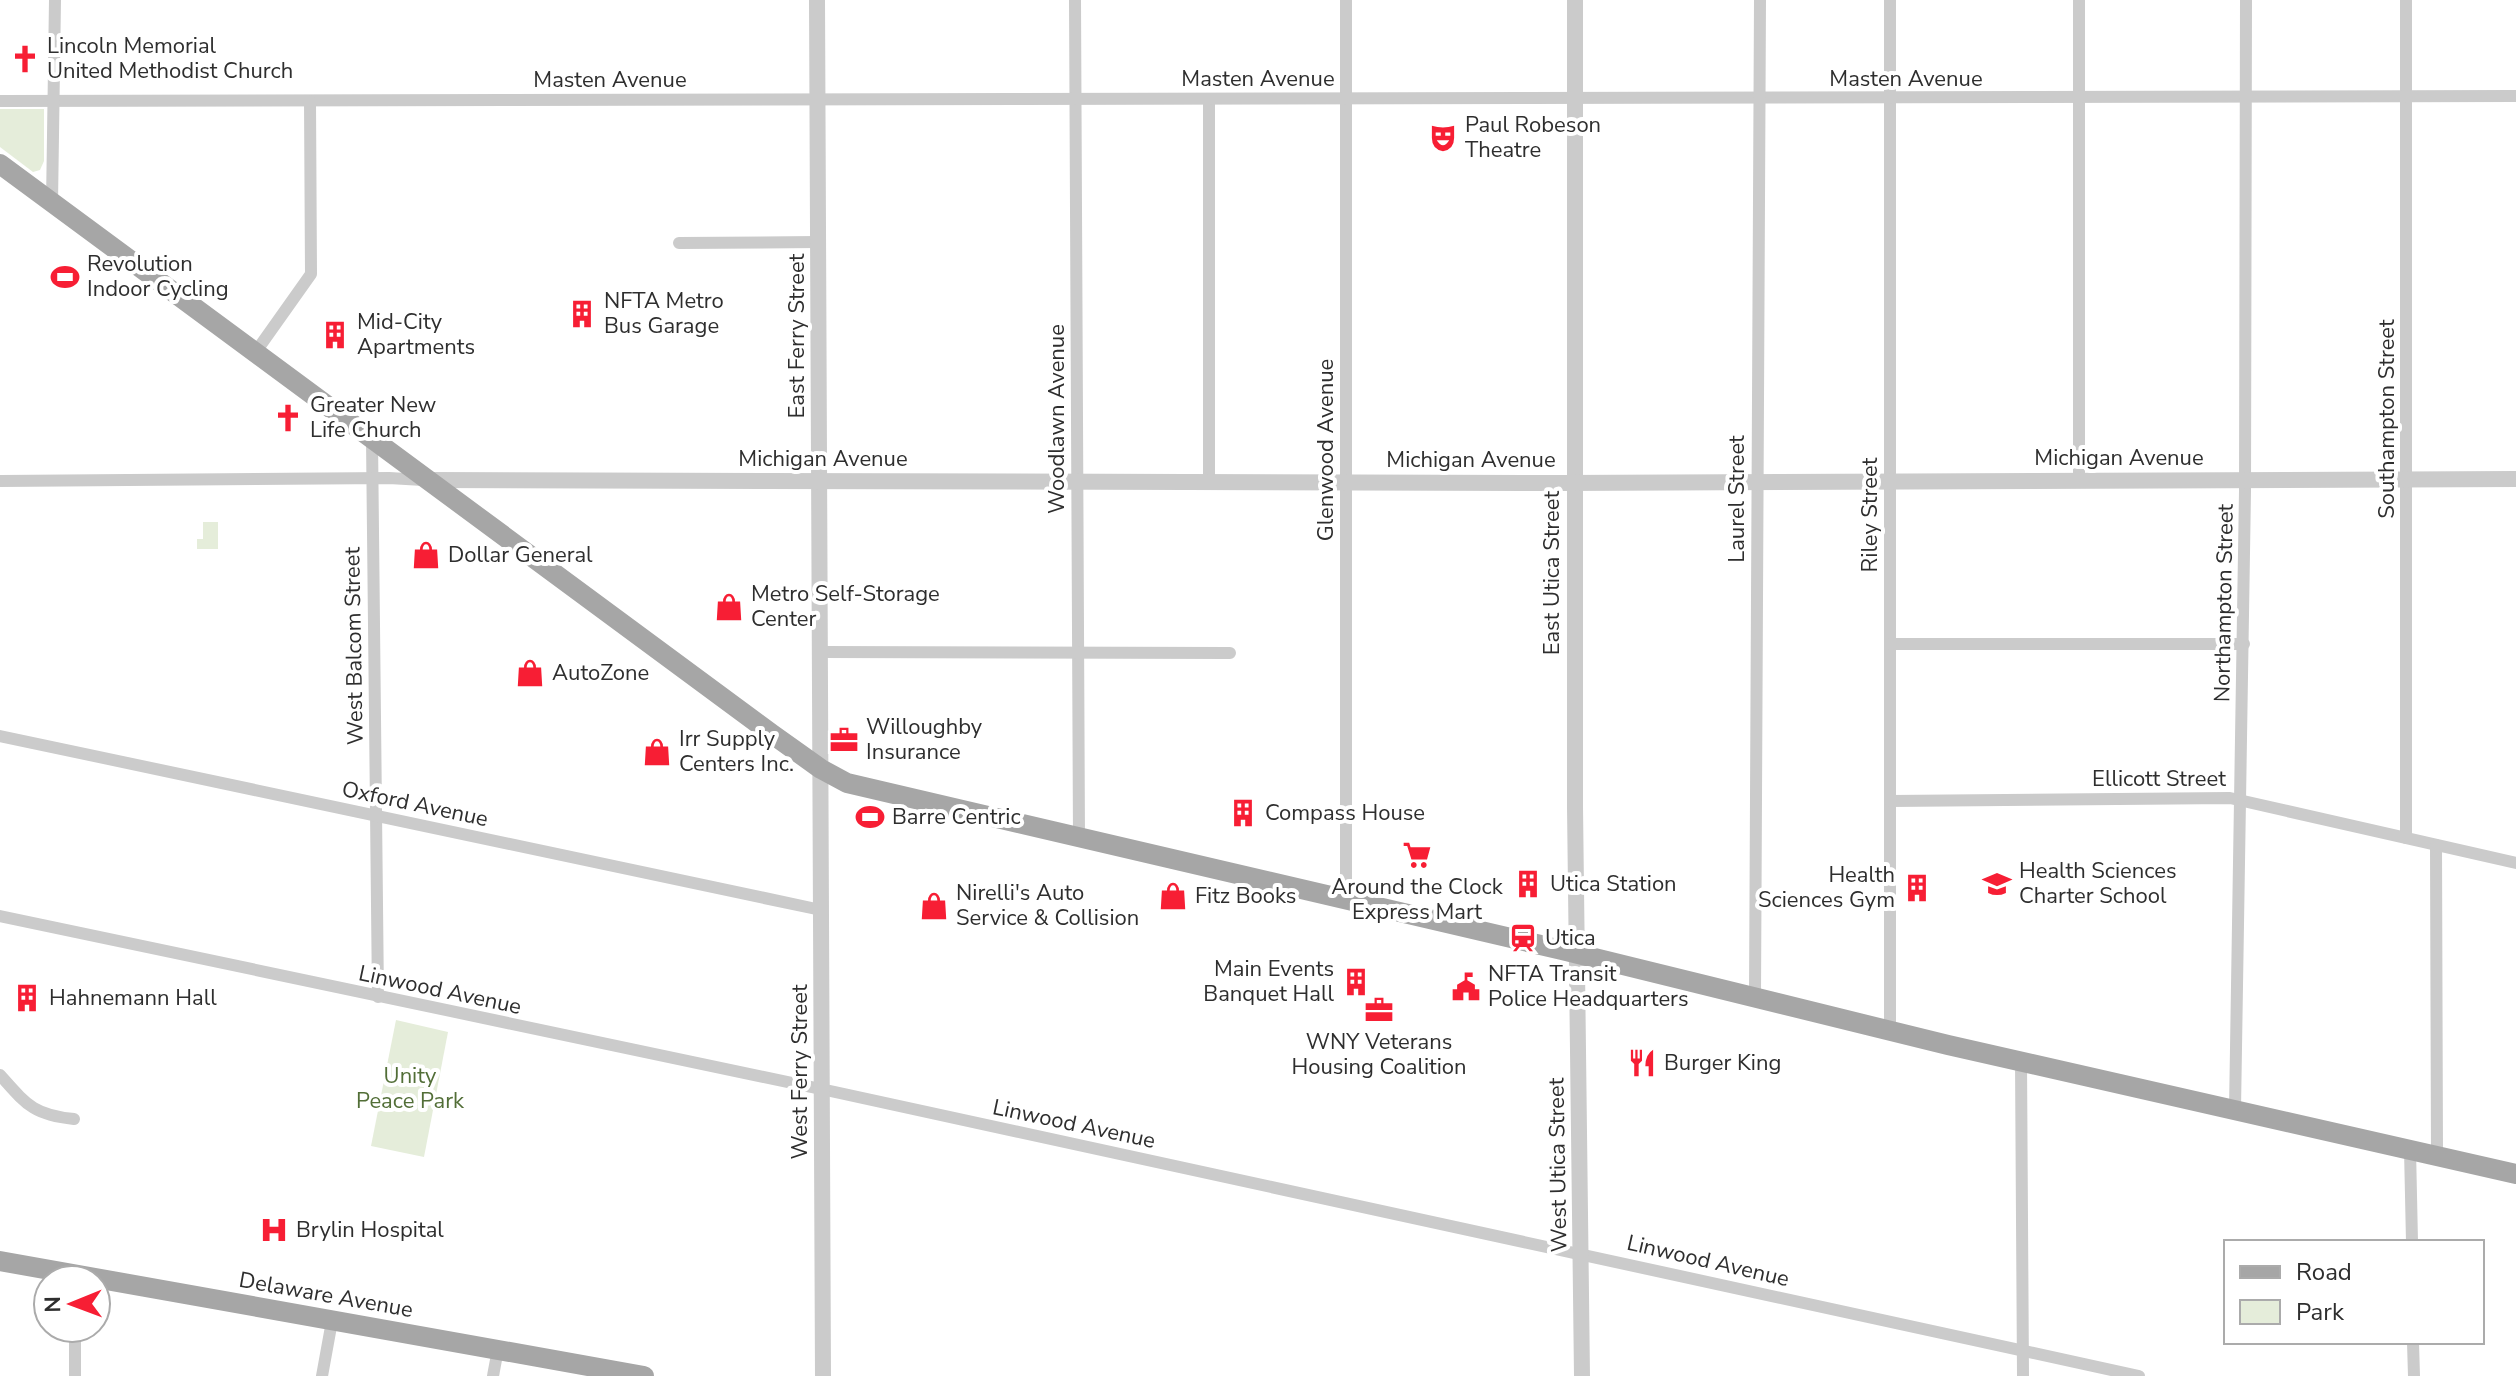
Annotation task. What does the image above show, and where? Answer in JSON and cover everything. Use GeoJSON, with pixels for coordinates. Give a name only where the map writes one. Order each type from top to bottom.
{"type":"FeatureCollection","features":[{"type":"Feature","properties":{"kind":"main road"},"geometry":{"type":"LineString","coordinates":[[0,164],[821,769],[847,783],[1577,953],[2021,1061],[2516,1174]]}},
{"type":"Feature","properties":{"kind":"main road","name":"Delaware Avenue"},"geometry":{"type":"LineString","coordinates":[[0,1261],[32,1268]]}},
{"type":"Feature","properties":{"kind":"main road","name":"Delaware Avenue"},"geometry":{"type":"LineString","coordinates":[[112,1283],[644,1376]]}},
{"type":"Feature","properties":{"kind":"street"},"geometry":{"type":"LineString","coordinates":[[52,203],[55,0]]}},
{"type":"Feature","properties":{"kind":"street","name":"East Ferry Street"},"geometry":{"type":"LineString","coordinates":[[817,0],[821,769]]}},
{"type":"Feature","properties":{"kind":"street","name":"Woodlawn Avenue"},"geometry":{"type":"LineString","coordinates":[[1075,0],[1079,839]]}},
{"type":"Feature","properties":{"kind":"street","name":"Glenwood Avenue"},"geometry":{"type":"LineString","coordinates":[[1346,0],[1346,900]]}},
{"type":"Feature","properties":{"kind":"street","name":"East Utica Street"},"geometry":{"type":"LineString","coordinates":[[1575,0],[1577,953]]}},
{"type":"Feature","properties":{"kind":"street","name":"Laurel Street"},"geometry":{"type":"LineString","coordinates":[[1755,997],[1760,0]]}},
{"type":"Feature","properties":{"kind":"street","name":"Riley Street"},"geometry":{"type":"LineString","coordinates":[[1890,0],[1890,1030]]}},
{"type":"Feature","properties":{"kind":"street"},"geometry":{"type":"LineString","coordinates":[[2079,0],[2079,480]]}},
{"type":"Feature","properties":{"kind":"street","name":"Northampton Street"},"geometry":{"type":"LineString","coordinates":[[2235,1110],[2244,644],[2246,0]]}},
{"type":"Feature","properties":{"kind":"street","name":"Southampton Street"},"geometry":{"type":"LineString","coordinates":[[2406,0],[2406,838]]}},
{"type":"Feature","properties":{"kind":"street","name":"Masten Avenue"},"geometry":{"type":"LineString","coordinates":[[0,101],[2516,96]]}},
{"type":"Feature","properties":{"kind":"street"},"geometry":{"type":"LineString","coordinates":[[1209,99],[1209,482]]}},
{"type":"Feature","properties":{"kind":"street"},"geometry":{"type":"LineString","coordinates":[[255,353],[311,274],[310,101]]}},
{"type":"Feature","properties":{"kind":"street"},"geometry":{"type":"LineString","coordinates":[[679,243],[818,242]]}},
{"type":"Feature","properties":{"kind":"street","name":"West Balcom Street"},"geometry":{"type":"LineString","coordinates":[[372,439],[378,997]]}},
{"type":"Feature","properties":{"kind":"street","name":"Michigan Avenue"},"geometry":{"type":"LineString","coordinates":[[426,480],[1574,482],[2516,479]]}},
{"type":"Feature","properties":{"kind":"street"},"geometry":{"type":"LineString","coordinates":[[0,481],[426,480]]}},
{"type":"Feature","properties":{"kind":"street"},"geometry":{"type":"LineString","coordinates":[[1890,644],[2244,644]]}},
{"type":"Feature","properties":{"kind":"street"},"geometry":{"type":"LineString","coordinates":[[821,652],[1230,653]]}},
{"type":"Feature","properties":{"kind":"street","name":"Oxford Avenue"},"geometry":{"type":"LineString","coordinates":[[0,736],[821,910]]}},
{"type":"Feature","properties":{"kind":"street","name":"West Ferry Street"},"geometry":{"type":"LineString","coordinates":[[821,769],[823,1376]]}},
{"type":"Feature","properties":{"kind":"street","name":"Ellicott Street"},"geometry":{"type":"LineString","coordinates":[[1890,801],[2230,798],[2516,863]]}},
{"type":"Feature","properties":{"kind":"street"},"geometry":{"type":"LineString","coordinates":[[2436,845],[2437,1156]]}},
{"type":"Feature","properties":{"kind":"street","name":"Linwood Avenue"},"geometry":{"type":"LineString","coordinates":[[0,916],[1581,1253],[2139,1376]]}},
{"type":"Feature","properties":{"kind":"street","name":"West Utica Street"},"geometry":{"type":"LineString","coordinates":[[1577,953],[1582,1376]]}},
{"type":"Feature","properties":{"kind":"street"},"geometry":{"type":"LineString","coordinates":[[2021,1061],[2023,1376]]}},
{"type":"Feature","properties":{"kind":"street"},"geometry":{"type":"LineString","coordinates":[[0,1075],[33,1109],[74,1119]]}},
{"type":"Feature","properties":{"kind":"street"},"geometry":{"type":"LineString","coordinates":[[2410,1149],[2412,1240]]}},
{"type":"Feature","properties":{"kind":"street"},"geometry":{"type":"LineString","coordinates":[[322,1376],[332,1321]]}},
{"type":"Feature","properties":{"kind":"street"},"geometry":{"type":"LineString","coordinates":[[75,1344],[75,1376]]}},
{"type":"Feature","properties":{"kind":"street"},"geometry":{"type":"LineString","coordinates":[[2413,1344],[2414,1376]]}},
{"type":"Feature","properties":{"kind":"street"},"geometry":{"type":"LineString","coordinates":[[493,1376],[498,1349]]}},
{"type":"Feature","properties":{"kind":"green space"},"geometry":{"type":"Polygon","coordinates":[[[0,109],[44,109],[44,161],[40,170],[33,172],[0,147],[0,109]]]}},
{"type":"Feature","properties":{"kind":"green space"},"geometry":{"type":"Polygon","coordinates":[[[203,522],[218,522],[218,549],[197,549],[197,539],[203,539],[203,522]]]}},
{"type":"Feature","properties":{"kind":"green space","name":"Unity Peace Park"},"geometry":{"type":"Polygon","coordinates":[[[396,1020],[448,1032],[424,1157],[371,1146],[396,1020]]]}},
{"type":"Feature","properties":{"kind":"place","name":"Lincoln Memorial United Methodist Church"},"geometry":{"type":"Point","coordinates":[25,59]}},
{"type":"Feature","properties":{"kind":"place","name":"Paul Robeson Theatre"},"geometry":{"type":"Point","coordinates":[1443,138]}},
{"type":"Feature","properties":{"kind":"place","name":"Revolution Indoor Cycling"},"geometry":{"type":"Point","coordinates":[65,277]}},
{"type":"Feature","properties":{"kind":"place","name":"NFTA Metro Bus Garage"},"geometry":{"type":"Point","coordinates":[582,314]}},
{"type":"Feature","properties":{"kind":"place","name":"Mid-City Apartments"},"geometry":{"type":"Point","coordinates":[335,335]}},
{"type":"Feature","properties":{"kind":"place","name":"Greater New Life Church"},"geometry":{"type":"Point","coordinates":[288,418]}},
{"type":"Feature","properties":{"kind":"place","name":"Dollar General"},"geometry":{"type":"Point","coordinates":[426,555]}},
{"type":"Feature","properties":{"kind":"place","name":"Metro Self-Storage Center"},"geometry":{"type":"Point","coordinates":[729,607]}},
{"type":"Feature","properties":{"kind":"place","name":"AutoZone"},"geometry":{"type":"Point","coordinates":[530,673]}},
{"type":"Feature","properties":{"kind":"place","name":"Willoughby Insurance"},"geometry":{"type":"Point","coordinates":[844,740]}},
{"type":"Feature","properties":{"kind":"place","name":"Irr Supply Centers Inc."},"geometry":{"type":"Point","coordinates":[657,752]}},
{"type":"Feature","properties":{"kind":"place","name":"Compass House"},"geometry":{"type":"Point","coordinates":[1243,813]}},
{"type":"Feature","properties":{"kind":"place","name":"Barre Centric"},"geometry":{"type":"Point","coordinates":[870,817]}},
{"type":"Feature","properties":{"kind":"place","name":"Around the Clock Express Mart"},"geometry":{"type":"Point","coordinates":[1417,855]}},
{"type":"Feature","properties":{"kind":"place","name":"Utica Station"},"geometry":{"type":"Point","coordinates":[1528,884]}},
{"type":"Feature","properties":{"kind":"place","name":"Health Sciences Charter School"},"geometry":{"type":"Point","coordinates":[1997,884]}},
{"type":"Feature","properties":{"kind":"place","name":"Health Sciences Gym"},"geometry":{"type":"Point","coordinates":[1917,888]}},
{"type":"Feature","properties":{"kind":"place","name":"Fitz Books"},"geometry":{"type":"Point","coordinates":[1173,896]}},
{"type":"Feature","properties":{"kind":"place","name":"Nirelli's Auto Service & Collision"},"geometry":{"type":"Point","coordinates":[934,906]}},
{"type":"Feature","properties":{"kind":"place","name":"Utica"},"geometry":{"type":"Point","coordinates":[1523,938]}},
{"type":"Feature","properties":{"kind":"place","name":"Main Events Banquet Hall"},"geometry":{"type":"Point","coordinates":[1356,982]}},
{"type":"Feature","properties":{"kind":"place","name":"NFTA Transit Police Headquarters"},"geometry":{"type":"Point","coordinates":[1466,987]}},
{"type":"Feature","properties":{"kind":"place","name":"Hahnemann Hall"},"geometry":{"type":"Point","coordinates":[27,998]}},
{"type":"Feature","properties":{"kind":"place","name":"WNY Veterans Housing Coalition"},"geometry":{"type":"Point","coordinates":[1379,1010]}},
{"type":"Feature","properties":{"kind":"place","name":"Burger King"},"geometry":{"type":"Point","coordinates":[1642,1063]}},
{"type":"Feature","properties":{"kind":"place","name":"Brylin Hospital"},"geometry":{"type":"Point","coordinates":[274,1230]}}]}
